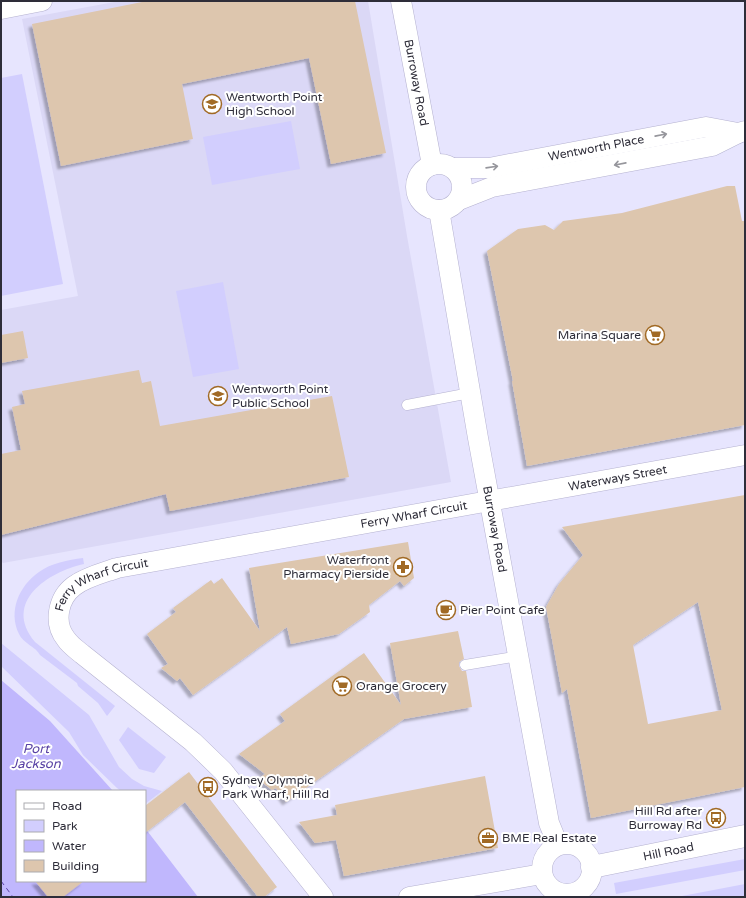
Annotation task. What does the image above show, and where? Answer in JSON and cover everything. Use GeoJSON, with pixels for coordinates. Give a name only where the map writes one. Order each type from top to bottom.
{"type":"FeatureCollection","features":[{"type":"Feature","properties":{"kind":"street"},"geometry":{"type":"LineString","coordinates":[[1,9],[42,1]]}},
{"type":"Feature","properties":{"kind":"street","name":"Burroway Road"},"geometry":{"type":"LineString","coordinates":[[401,1],[432,165]]}},
{"type":"Feature","properties":{"kind":"street","name":"Wentworth Place"},"geometry":{"type":"LineString","coordinates":[[453,168],[489,168],[706,127],[742,132]]}},
{"type":"Feature","properties":{"kind":"street","name":"Wentworth Place"},"geometry":{"type":"LineString","coordinates":[[459,200],[492,187],[712,146],[742,132]]}},
{"type":"Feature","properties":{"kind":"street"},"geometry":{"type":"LineString","coordinates":[[443,164],[453,168],[461,177],[462,194],[459,200],[447,209],[439,210],[425,206],[417,194],[416,187],[420,173],[432,165],[443,164]]}},
{"type":"Feature","properties":{"kind":"street","name":"Burroway Road"},"geometry":{"type":"LineString","coordinates":[[439,210],[470,393],[518,656],[550,823],[558,845]]}},
{"type":"Feature","properties":{"kind":"street","name":"Waterways Street"},"geometry":{"type":"LineString","coordinates":[[490,501],[745,455]]}},
{"type":"Feature","properties":{"kind":"street","name":"Ferry Wharf Circuit"},"geometry":{"type":"LineString","coordinates":[[323,897],[223,771],[193,742],[82,654],[65,638],[59,621],[59,612],[63,597],[80,582],[117,568],[490,501]]}},
{"type":"Feature","properties":{"kind":"street","name":"Hill Road"},"geometry":{"type":"LineString","coordinates":[[592,867],[745,836]]}},
{"type":"Feature","properties":{"kind":"street"},"geometry":{"type":"LineString","coordinates":[[571,844],[584,850],[591,861],[592,867],[590,880],[575,895],[557,892],[548,885],[542,874],[545,857],[548,852],[558,845],[571,844]]}},
{"type":"Feature","properties":{"kind":"street"},"geometry":{"type":"LineString","coordinates":[[409,897],[542,874]]}},
{"type":"Feature","properties":{"kind":"lane"},"geometry":{"type":"LineString","coordinates":[[407,405],[470,393]]}},
{"type":"Feature","properties":{"kind":"lane"},"geometry":{"type":"LineString","coordinates":[[465,665],[518,656]]}},
{"type":"Feature","properties":{"kind":"shaded area"},"geometry":{"type":"Polygon","coordinates":[[[120,1],[368,1],[407,236],[451,482],[3,563],[1,561],[1,310],[78,296],[22,19],[120,1]]]}},
{"type":"Feature","properties":{"kind":"green space"},"geometry":{"type":"Polygon","coordinates":[[[22,74],[63,284],[1,296],[1,78],[22,74]]]}},
{"type":"Feature","properties":{"kind":"green space"},"geometry":{"type":"Polygon","coordinates":[[[291,121],[300,169],[212,185],[203,137],[291,121]]]}},
{"type":"Feature","properties":{"kind":"green space"},"geometry":{"type":"Polygon","coordinates":[[[223,282],[239,369],[193,377],[176,291],[223,282]]]}},
{"type":"Feature","properties":{"kind":"green space"},"geometry":{"type":"Polygon","coordinates":[[[83,558],[84,564],[57,574],[44,582],[34,591],[27,602],[24,614],[26,627],[35,642],[115,706],[107,716],[98,703],[78,686],[77,683],[23,640],[16,625],[15,608],[17,600],[26,584],[32,578],[39,572],[54,564],[83,558]]]}},
{"type":"Feature","properties":{"kind":"green space"},"geometry":{"type":"Polygon","coordinates":[[[1,643],[89,715],[119,767],[132,779],[144,786],[162,791],[146,803],[146,790],[120,790],[117,788],[83,755],[69,732],[1,666],[1,643]]]}},
{"type":"Feature","properties":{"kind":"green space"},"geometry":{"type":"Polygon","coordinates":[[[128,727],[166,757],[154,773],[139,769],[119,740],[128,727]]]}},
{"type":"Feature","properties":{"kind":"green space"},"geometry":{"type":"Polygon","coordinates":[[[745,859],[745,870],[616,894],[614,883],[745,859]]]}},
{"type":"Feature","properties":{"kind":"green space"},"geometry":{"type":"Polygon","coordinates":[[[745,884],[745,897],[681,897],[682,896],[745,884]]]}},
{"type":"Feature","properties":{"kind":"water","name":"Port Jackson"},"geometry":{"type":"Polygon","coordinates":[[[1,680],[50,721],[112,790],[16,790],[16,882],[146,882],[146,829],[198,897],[1,897],[1,680]]]}},
{"type":"Feature","properties":{"kind":"building"},"geometry":{"type":"Polygon","coordinates":[[[147,1],[355,1],[386,153],[331,164],[309,58],[182,84],[193,139],[61,166],[32,24],[147,1]]]}},
{"type":"Feature","properties":{"kind":"building"},"geometry":{"type":"Polygon","coordinates":[[[727,186],[735,186],[742,221],[745,221],[745,425],[527,466],[513,381],[487,251],[518,229],[545,225],[554,230],[563,221],[622,213],[727,186]]]}},
{"type":"Feature","properties":{"kind":"building"},"geometry":{"type":"Polygon","coordinates":[[[23,331],[28,358],[1,363],[1,335],[23,331]]]}},
{"type":"Feature","properties":{"kind":"building"},"geometry":{"type":"Polygon","coordinates":[[[139,370],[142,383],[151,381],[160,426],[332,396],[349,477],[170,511],[166,494],[1,535],[1,454],[21,450],[12,407],[25,404],[22,391],[139,370]]]}},
{"type":"Feature","properties":{"kind":"building"},"geometry":{"type":"Polygon","coordinates":[[[745,495],[745,787],[591,818],[567,689],[562,693],[546,607],[559,584],[583,555],[562,527],[745,495]],[[698,602],[633,645],[648,724],[722,710],[698,602]]]}},
{"type":"Feature","properties":{"kind":"building"},"geometry":{"type":"Polygon","coordinates":[[[408,542],[414,578],[404,586],[400,581],[369,605],[370,612],[339,634],[291,644],[287,627],[193,695],[180,678],[177,681],[161,668],[168,664],[147,634],[176,612],[173,608],[211,580],[214,584],[222,578],[260,631],[249,568],[408,542]]]}},
{"type":"Feature","properties":{"kind":"building"},"geometry":{"type":"Polygon","coordinates":[[[458,631],[464,659],[459,662],[459,666],[462,671],[466,671],[472,707],[404,719],[286,802],[276,788],[272,790],[258,779],[265,774],[239,754],[285,721],[280,714],[364,653],[401,705],[390,643],[458,631]]]}},
{"type":"Feature","properties":{"kind":"building"},"geometry":{"type":"Polygon","coordinates":[[[189,772],[277,887],[264,897],[258,897],[185,802],[146,832],[146,805],[189,772]]]}},
{"type":"Feature","properties":{"kind":"building"},"geometry":{"type":"Polygon","coordinates":[[[485,776],[498,848],[344,876],[336,840],[315,843],[299,822],[337,815],[335,805],[485,776]]]}},
{"type":"Feature","properties":{"kind":"building"},"geometry":{"type":"Polygon","coordinates":[[[36,882],[83,882],[63,897],[48,897],[36,882]]]}},
{"type":"Feature","properties":{"kind":"ferry route"},"geometry":{"type":"LineString","coordinates":[[1,881],[13,897]]}},
{"type":"Feature","properties":{"kind":"place","name":"Wentworth Point High School"},"geometry":{"type":"Point","coordinates":[212,104]}},
{"type":"Feature","properties":{"kind":"place","name":"Marina Square"},"geometry":{"type":"Point","coordinates":[655,335]}},
{"type":"Feature","properties":{"kind":"place","name":"Wentworth Point Public School"},"geometry":{"type":"Point","coordinates":[218,396]}},
{"type":"Feature","properties":{"kind":"place","name":"Waterfront Pharmacy Pierside"},"geometry":{"type":"Point","coordinates":[403,567]}},
{"type":"Feature","properties":{"kind":"place","name":"Pier Point Cafe"},"geometry":{"type":"Point","coordinates":[446,610]}},
{"type":"Feature","properties":{"kind":"place","name":"Orange Grocery"},"geometry":{"type":"Point","coordinates":[342,686]}},
{"type":"Feature","properties":{"kind":"place","name":"Sydney Olympic Park Wharf, Hill Rd"},"geometry":{"type":"Point","coordinates":[208,787]}},
{"type":"Feature","properties":{"kind":"place","name":"Hill Rd after Burroway Rd"},"geometry":{"type":"Point","coordinates":[716,818]}},
{"type":"Feature","properties":{"kind":"place","name":"BME Real Estate"},"geometry":{"type":"Point","coordinates":[488,838]}}]}
